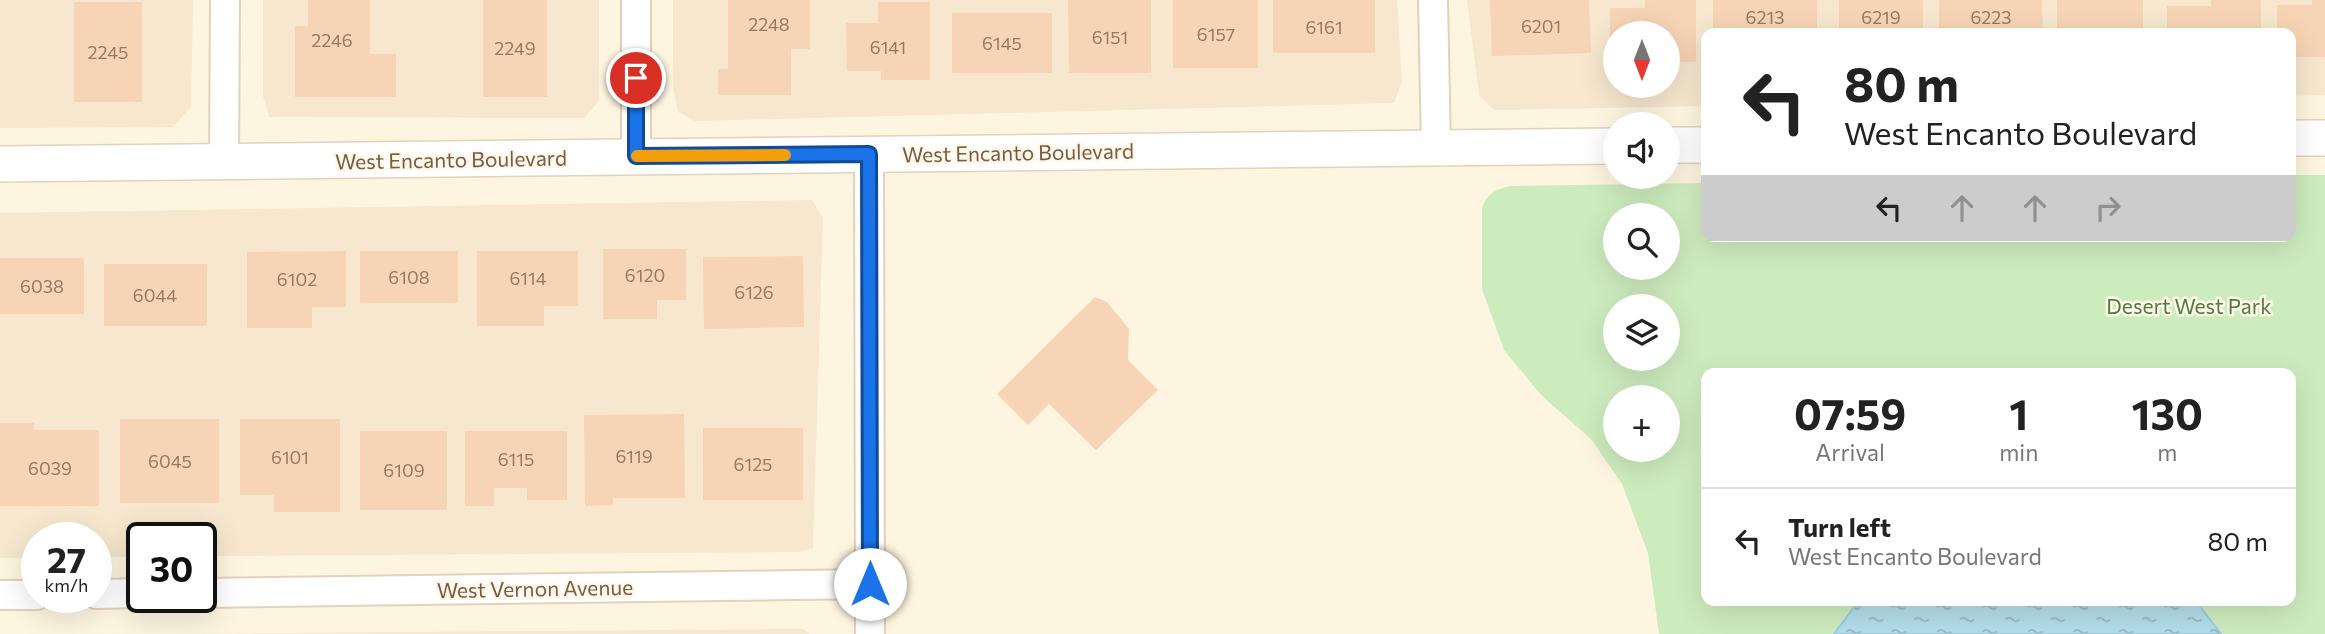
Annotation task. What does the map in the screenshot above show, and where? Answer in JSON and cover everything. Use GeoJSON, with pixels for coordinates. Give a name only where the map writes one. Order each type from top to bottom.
{"type":"FeatureCollection","features":[{"type":"Feature","properties":{"kind":"street"},"geometry":{"type":"LineString","coordinates":[[224,161],[225,0]]}},
{"type":"Feature","properties":{"kind":"street"},"geometry":{"type":"LineString","coordinates":[[636,0],[636,156]]}},
{"type":"Feature","properties":{"kind":"street"},"geometry":{"type":"LineString","coordinates":[[1433,0],[1436,148]]}},
{"type":"Feature","properties":{"kind":"street"},"geometry":{"type":"LineString","coordinates":[[2296,138],[2325,138]]}},
{"type":"Feature","properties":{"kind":"street"},"geometry":{"type":"LineString","coordinates":[[1680,145],[1701,145]]}},
{"type":"Feature","properties":{"kind":"street","name":"West Encanto Boulevard"},"geometry":{"type":"LineString","coordinates":[[0,164],[1603,146]]}},
{"type":"Feature","properties":{"kind":"street"},"geometry":{"type":"LineString","coordinates":[[869,154],[870,634]]}},
{"type":"Feature","properties":{"kind":"street","name":"West Vernon Avenue"},"geometry":{"type":"LineString","coordinates":[[217,593],[870,584]]}},
{"type":"Feature","properties":{"kind":"street"},"geometry":{"type":"LineString","coordinates":[[0,595],[21,595]]}},
{"type":"Feature","properties":{"kind":"shaded area"},"geometry":{"type":"Polygon","coordinates":[[[0,0],[193,0],[191,107],[173,127],[0,128],[0,0]]]}},
{"type":"Feature","properties":{"kind":"shaded area"},"geometry":{"type":"Polygon","coordinates":[[[263,0],[599,0],[599,101],[584,118],[269,117],[263,96],[263,0]]]}},
{"type":"Feature","properties":{"kind":"shaded area"},"geometry":{"type":"Polygon","coordinates":[[[673,0],[1397,0],[1402,81],[1394,103],[695,121],[678,112],[673,86],[673,0]]]}},
{"type":"Feature","properties":{"kind":"shaded area"},"geometry":{"type":"Polygon","coordinates":[[[1467,0],[2325,0],[2325,95],[2296,96],[2296,28],[1701,28],[1701,106],[1494,110],[1479,95],[1467,0]]]}},
{"type":"Feature","properties":{"kind":"shaded area"},"geometry":{"type":"Polygon","coordinates":[[[812,200],[823,218],[813,548],[801,552],[217,556],[217,522],[126,522],[126,557],[112,557],[112,522],[21,522],[21,558],[0,558],[0,213],[812,200]]]}},
{"type":"Feature","properties":{"kind":"shaded area"},"geometry":{"type":"Polygon","coordinates":[[[803,629],[810,634],[167,634],[803,629]]]}},
{"type":"Feature","properties":{"kind":"green space","name":"Desert West Park"},"geometry":{"type":"Polygon","coordinates":[[[2296,175],[2325,175],[2325,634],[1659,634],[1648,553],[1622,484],[1607,462],[1680,462],[1680,385],[1603,385],[1603,456],[1591,439],[1541,395],[1504,350],[1482,289],[1482,209],[1492,193],[1511,186],[1603,185],[1603,189],[1680,189],[1680,183],[1701,183],[1701,242],[2296,242],[2296,175]]]}},
{"type":"Feature","properties":{"kind":"water"},"geometry":{"type":"Polygon","coordinates":[[[1855,606],[2200,606],[2221,634],[1834,634],[1855,606]]]}},
{"type":"Feature","properties":{"kind":"building"},"geometry":{"type":"Polygon","coordinates":[[[308,0],[370,0],[370,54],[396,54],[396,97],[295,97],[295,26],[308,26],[308,0]]]}},
{"type":"Feature","properties":{"kind":"building"},"geometry":{"type":"Polygon","coordinates":[[[483,0],[547,0],[547,97],[483,97],[483,0]]]}},
{"type":"Feature","properties":{"kind":"building"},"geometry":{"type":"Polygon","coordinates":[[[728,0],[810,0],[810,49],[791,49],[791,95],[718,95],[718,69],[728,69],[728,0]]]}},
{"type":"Feature","properties":{"kind":"building"},"geometry":{"type":"Polygon","coordinates":[[[1068,0],[1151,0],[1151,73],[1069,73],[1068,0]]]}},
{"type":"Feature","properties":{"kind":"building"},"geometry":{"type":"Polygon","coordinates":[[[1173,0],[1258,0],[1258,68],[1173,68],[1173,0]]]}},
{"type":"Feature","properties":{"kind":"building"},"geometry":{"type":"Polygon","coordinates":[[[1273,0],[1375,0],[1375,53],[1273,53],[1273,0]]]}},
{"type":"Feature","properties":{"kind":"building"},"geometry":{"type":"Polygon","coordinates":[[[1490,0],[1589,0],[1591,53],[1492,56],[1490,0]]]}},
{"type":"Feature","properties":{"kind":"building"},"geometry":{"type":"Polygon","coordinates":[[[1645,0],[1696,0],[1696,62],[1680,62],[1680,21],[1610,21],[1610,8],[1645,8],[1645,0]]]}},
{"type":"Feature","properties":{"kind":"building"},"geometry":{"type":"Polygon","coordinates":[[[1713,0],[1817,0],[1817,28],[1713,28],[1713,0]]]}},
{"type":"Feature","properties":{"kind":"building"},"geometry":{"type":"Polygon","coordinates":[[[1839,0],[1923,0],[1923,28],[1839,28],[1839,0]]]}},
{"type":"Feature","properties":{"kind":"building"},"geometry":{"type":"Polygon","coordinates":[[[1939,0],[2042,0],[2043,28],[1939,28],[1939,0]]]}},
{"type":"Feature","properties":{"kind":"building"},"geometry":{"type":"Polygon","coordinates":[[[2057,0],[2143,0],[2143,28],[2057,28],[2057,0]]]}},
{"type":"Feature","properties":{"kind":"building"},"geometry":{"type":"Polygon","coordinates":[[[2211,0],[2261,0],[2261,28],[2167,28],[2167,6],[2211,6],[2211,0]]]}},
{"type":"Feature","properties":{"kind":"building"},"geometry":{"type":"Polygon","coordinates":[[[2312,0],[2325,0],[2325,57],[2296,57],[2296,28],[2277,28],[2277,5],[2312,5],[2312,0]]]}},
{"type":"Feature","properties":{"kind":"building"},"geometry":{"type":"Polygon","coordinates":[[[74,2],[142,2],[142,102],[74,102],[74,2]]]}},
{"type":"Feature","properties":{"kind":"building"},"geometry":{"type":"Polygon","coordinates":[[[878,2],[930,2],[930,80],[881,80],[881,71],[847,71],[846,23],[878,23],[878,2]]]}},
{"type":"Feature","properties":{"kind":"building"},"geometry":{"type":"Polygon","coordinates":[[[952,13],[1052,13],[1052,73],[952,73],[952,13]]]}},
{"type":"Feature","properties":{"kind":"building"},"geometry":{"type":"Polygon","coordinates":[[[603,249],[686,249],[686,300],[657,300],[657,319],[603,319],[603,249]]]}},
{"type":"Feature","properties":{"kind":"building"},"geometry":{"type":"Polygon","coordinates":[[[346,251],[346,307],[312,307],[312,328],[247,328],[247,252],[346,251]]]}},
{"type":"Feature","properties":{"kind":"building"},"geometry":{"type":"Polygon","coordinates":[[[360,251],[458,251],[458,303],[360,303],[360,251]]]}},
{"type":"Feature","properties":{"kind":"building"},"geometry":{"type":"Polygon","coordinates":[[[477,251],[578,251],[578,306],[544,306],[544,326],[477,326],[477,251]]]}},
{"type":"Feature","properties":{"kind":"building"},"geometry":{"type":"Polygon","coordinates":[[[803,256],[804,327],[704,329],[703,257],[803,256]]]}},
{"type":"Feature","properties":{"kind":"building"},"geometry":{"type":"Polygon","coordinates":[[[0,258],[84,258],[84,314],[0,314],[0,258]]]}},
{"type":"Feature","properties":{"kind":"building"},"geometry":{"type":"Polygon","coordinates":[[[104,264],[207,264],[207,326],[104,326],[104,264]]]}},
{"type":"Feature","properties":{"kind":"building"},"geometry":{"type":"Polygon","coordinates":[[[1095,297],[1107,302],[1129,329],[1128,360],[1158,390],[1096,450],[1049,404],[1028,425],[997,394],[1095,297]]]}},
{"type":"Feature","properties":{"kind":"building"},"geometry":{"type":"Polygon","coordinates":[[[684,414],[685,498],[613,498],[613,505],[585,506],[584,415],[684,414]]]}},
{"type":"Feature","properties":{"kind":"building"},"geometry":{"type":"Polygon","coordinates":[[[120,419],[219,419],[219,503],[120,503],[120,419]]]}},
{"type":"Feature","properties":{"kind":"building"},"geometry":{"type":"Polygon","coordinates":[[[240,419],[340,419],[340,512],[274,512],[274,495],[240,495],[240,419]]]}},
{"type":"Feature","properties":{"kind":"building"},"geometry":{"type":"Polygon","coordinates":[[[0,423],[34,423],[34,430],[99,430],[99,506],[0,506],[0,423]]]}},
{"type":"Feature","properties":{"kind":"building"},"geometry":{"type":"Polygon","coordinates":[[[703,428],[803,428],[803,500],[703,500],[703,428]]]}},
{"type":"Feature","properties":{"kind":"building"},"geometry":{"type":"Polygon","coordinates":[[[360,431],[447,431],[447,510],[360,510],[360,431]]]}},
{"type":"Feature","properties":{"kind":"building"},"geometry":{"type":"Polygon","coordinates":[[[465,431],[567,431],[567,500],[527,500],[527,488],[494,488],[494,506],[465,506],[465,431]]]}},
{"type":"Feature","properties":{"kind":"slow traffic"},"geometry":{"type":"LineString","coordinates":[[637,156],[785,155]]}},
{"type":"Feature","properties":{"kind":"route"},"geometry":{"type":"LineString","coordinates":[[636,78],[636,156],[869,154],[870,584]]}}]}
